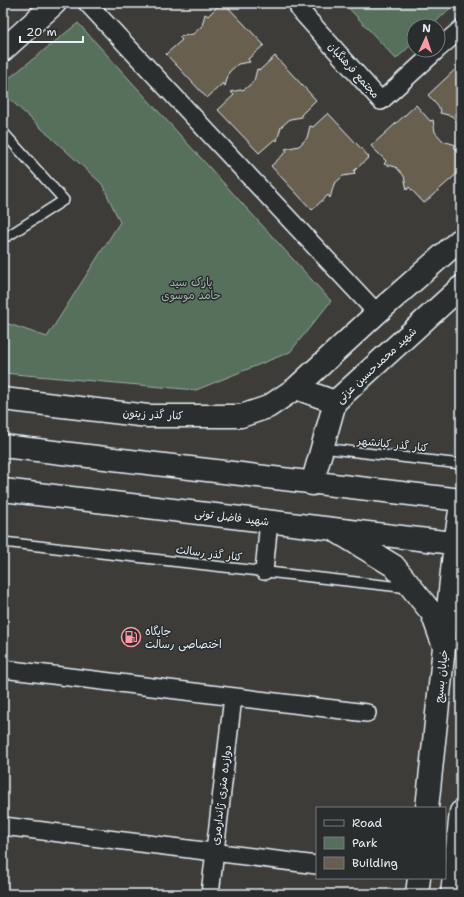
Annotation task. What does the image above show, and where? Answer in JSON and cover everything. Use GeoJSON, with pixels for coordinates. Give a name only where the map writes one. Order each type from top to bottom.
{"type":"FeatureCollection","features":[{"type":"Feature","properties":{"kind":"main road"},"geometry":{"type":"LineString","coordinates":[[3,50],[55,3]]}},
{"type":"Feature","properties":{"kind":"main road"},"geometry":{"type":"LineString","coordinates":[[335,402],[296,388],[377,313],[461,239]]}},
{"type":"Feature","properties":{"kind":"main road","name":"شهید محمدحسین عزتی"},"geometry":{"type":"LineString","coordinates":[[312,484],[335,402],[461,286]]}},
{"type":"Feature","properties":{"kind":"main road","name":"کنار گذر زیتون"},"geometry":{"type":"LineString","coordinates":[[3,398],[148,416],[241,416],[268,407],[296,388]]}},
{"type":"Feature","properties":{"kind":"main road"},"geometry":{"type":"LineString","coordinates":[[3,446],[312,484],[461,500]]}},
{"type":"Feature","properties":{"kind":"main road","name":"شهید فاضل تونی"},"geometry":{"type":"LineString","coordinates":[[3,490],[458,543]]}},
{"type":"Feature","properties":{"kind":"main road","name":"خیابان بسیج"},"geometry":{"type":"LineString","coordinates":[[427,807],[444,646],[458,543],[461,505]]}},
{"type":"Feature","properties":{"kind":"main road"},"geometry":{"type":"LineString","coordinates":[[332,528],[394,566],[432,613],[444,646]]}},
{"type":"Feature","properties":{"kind":"main road"},"geometry":{"type":"LineString","coordinates":[[452,894],[461,812]]}},
{"type":"Feature","properties":{"kind":"main road"},"geometry":{"type":"LineString","coordinates":[[417,894],[419,879]]}},
{"type":"Feature","properties":{"kind":"street"},"geometry":{"type":"LineString","coordinates":[[87,3],[377,313]]}},
{"type":"Feature","properties":{"kind":"street","name":"مجتمع فرهنگیان"},"geometry":{"type":"LineString","coordinates":[[306,3],[299,9],[381,101],[429,58]]}},
{"type":"Feature","properties":{"kind":"street","name":"مجتمع فرهنگیان"},"geometry":{"type":"LineString","coordinates":[[446,42],[461,28]]}},
{"type":"Feature","properties":{"kind":"street"},"geometry":{"type":"LineString","coordinates":[[264,572],[269,521]]}},
{"type":"Feature","properties":{"kind":"street"},"geometry":{"type":"LineString","coordinates":[[3,669],[367,713]]}},
{"type":"Feature","properties":{"kind":"street","name":"دوازده متری ژاندارمری"},"geometry":{"type":"LineString","coordinates":[[210,894],[233,697]]}},
{"type":"Feature","properties":{"kind":"street"},"geometry":{"type":"LineString","coordinates":[[3,826],[316,865]]}},
{"type":"Feature","properties":{"kind":"lane"},"geometry":{"type":"LineString","coordinates":[[3,132],[64,200],[8,236],[3,234]]}},
{"type":"Feature","properties":{"kind":"lane","name":"کنار گذر کیانشهر"},"geometry":{"type":"LineString","coordinates":[[322,448],[461,464]]}},
{"type":"Feature","properties":{"kind":"lane","name":"کنار گذر رسالت"},"geometry":{"type":"LineString","coordinates":[[3,542],[412,588]]}},
{"type":"Feature","properties":{"kind":"green space"},"geometry":{"type":"Polygon","coordinates":[[[344,3],[456,3],[440,18],[406,18],[406,50],[396,59],[344,3]]]}},
{"type":"Feature","properties":{"kind":"green space","name":"پارک سید حامد موسوی"},"geometry":{"type":"Polygon","coordinates":[[[78,23],[331,301],[290,352],[196,390],[3,373],[3,322],[47,337],[120,222],[102,184],[3,93],[3,83],[78,23]]]}},
{"type":"Feature","properties":{"kind":"building"},"geometry":{"type":"Polygon","coordinates":[[[221,3],[224,3],[264,45],[248,59],[250,62],[238,64],[229,72],[225,86],[223,83],[207,98],[166,54],[182,40],[179,37],[193,34],[202,26],[205,14],[208,16],[221,3]]]}},
{"type":"Feature","properties":{"kind":"building"},"geometry":{"type":"Polygon","coordinates":[[[275,56],[316,100],[301,115],[302,117],[290,119],[281,127],[277,141],[275,139],[259,153],[218,110],[234,95],[231,92],[245,89],[254,81],[257,69],[260,70],[275,56]]]}},
{"type":"Feature","properties":{"kind":"building"},"geometry":{"type":"Polygon","coordinates":[[[461,64],[461,129],[460,125],[452,116],[440,113],[441,110],[428,95],[461,64]]]}},
{"type":"Feature","properties":{"kind":"building"},"geometry":{"type":"Polygon","coordinates":[[[416,105],[430,121],[433,120],[435,132],[443,141],[456,145],[454,147],[461,155],[461,170],[424,203],[409,187],[407,190],[404,176],[396,167],[384,164],[386,161],[371,146],[416,105]]]}},
{"type":"Feature","properties":{"kind":"building"},"geometry":{"type":"Polygon","coordinates":[[[328,113],[369,157],[354,171],[355,174],[343,176],[334,184],[330,198],[328,195],[312,210],[271,166],[287,151],[285,149],[299,146],[307,138],[310,126],[313,127],[328,113]]]}},
{"type":"Feature","properties":{"kind":"place","name":"جایگاه اختصاصی رسالت"},"geometry":{"type":"Point","coordinates":[131,637]}}]}
